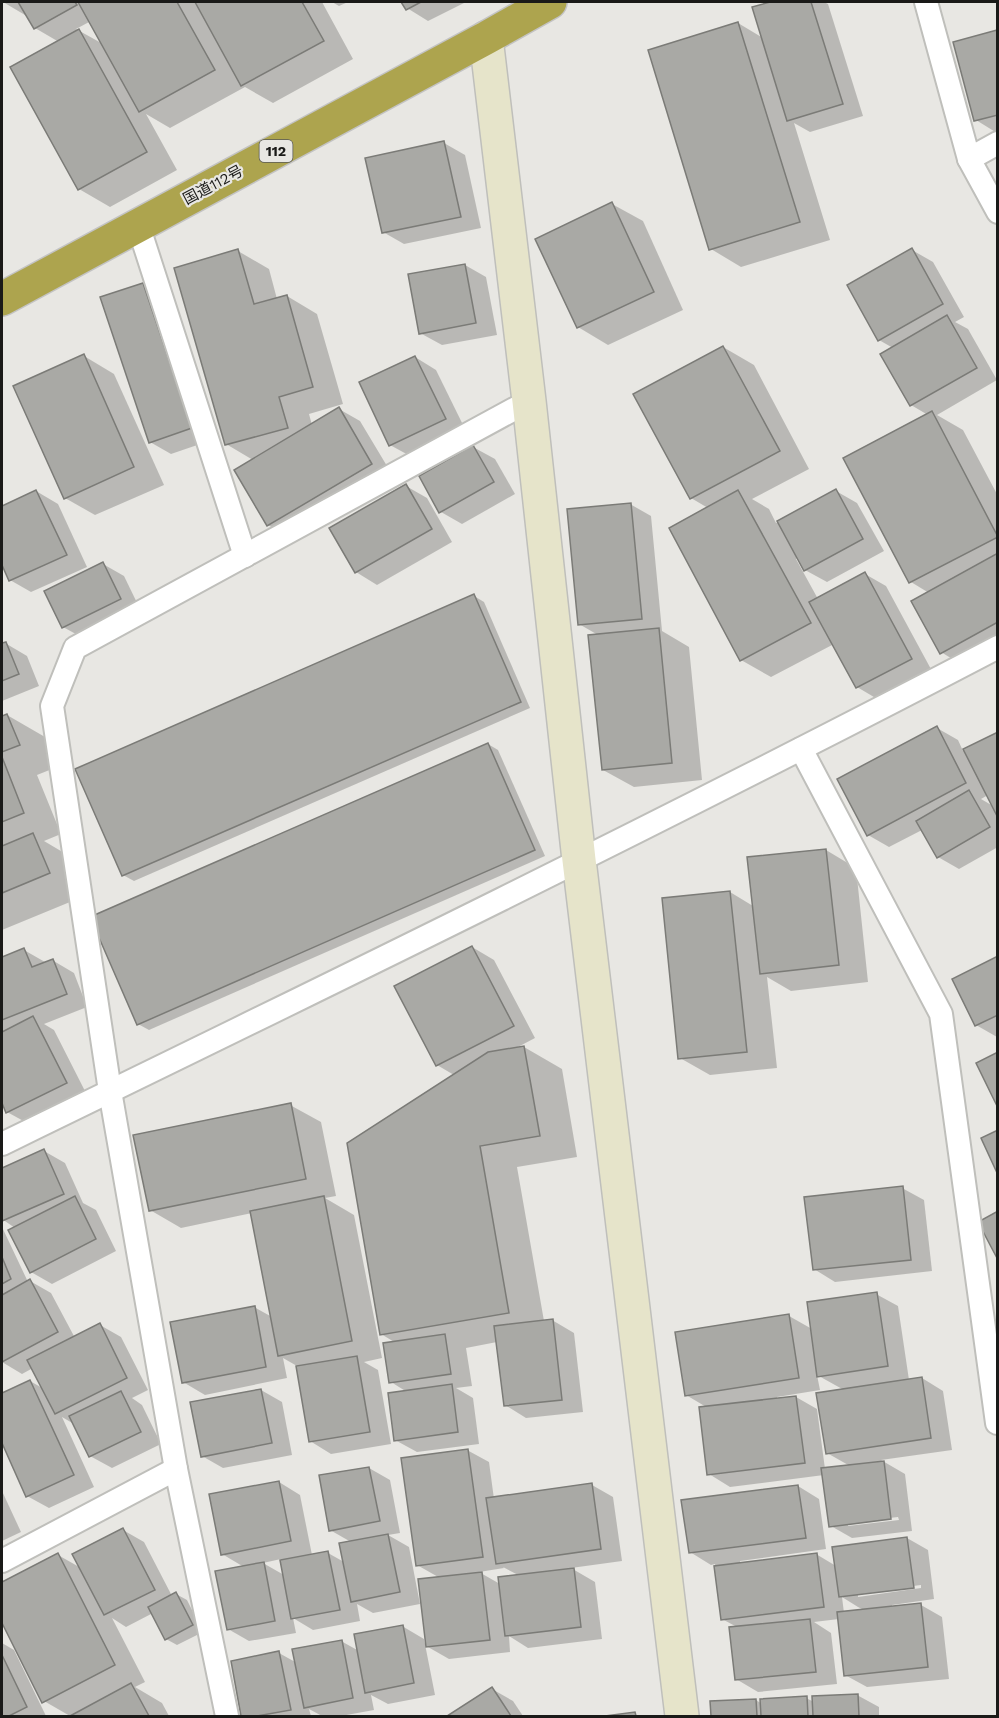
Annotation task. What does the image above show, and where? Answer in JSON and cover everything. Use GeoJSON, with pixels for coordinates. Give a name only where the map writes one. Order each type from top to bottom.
{"type":"FeatureCollection","features":[{"type":"Feature","properties":{"kind":"highway","name":"国道112号"},"geometry":{"type":"LineString","coordinates":[[2,299],[550,2]]}},
{"type":"Feature","properties":{"kind":"street"},"geometry":{"type":"LineString","coordinates":[[486,38],[529,401],[579,860],[682,1716]]}},
{"type":"Feature","properties":{"kind":"lane"},"geometry":{"type":"LineString","coordinates":[[926,2],[969,159],[998,212]]}},
{"type":"Feature","properties":{"kind":"lane"},"geometry":{"type":"LineString","coordinates":[[969,159],[998,143]]}},
{"type":"Feature","properties":{"kind":"lane"},"geometry":{"type":"LineString","coordinates":[[138,225],[245,556]]}},
{"type":"Feature","properties":{"kind":"lane"},"geometry":{"type":"LineString","coordinates":[[227,1716],[176,1469],[110,1091],[52,706],[75,648],[529,401]]}},
{"type":"Feature","properties":{"kind":"lane"},"geometry":{"type":"LineString","coordinates":[[2,1144],[801,750],[998,647]]}},
{"type":"Feature","properties":{"kind":"lane"},"geometry":{"type":"LineString","coordinates":[[801,750],[941,1014],[998,1428]]}},
{"type":"Feature","properties":{"kind":"lane"},"geometry":{"type":"LineString","coordinates":[[2,1561],[176,1469]]}},
{"type":"Feature","properties":{"kind":"building"},"geometry":{"type":"Polygon","coordinates":[[[18,2],[75,2],[77,5],[34,29],[18,2]]]}},
{"type":"Feature","properties":{"kind":"building"},"geometry":{"type":"Polygon","coordinates":[[[78,2],[177,2],[215,70],[139,112],[78,2]]]}},
{"type":"Feature","properties":{"kind":"building"},"geometry":{"type":"Polygon","coordinates":[[[195,2],[302,2],[324,41],[241,86],[195,2]]]}},
{"type":"Feature","properties":{"kind":"building"},"geometry":{"type":"Polygon","coordinates":[[[401,2],[421,2],[406,10],[401,2]]]}},
{"type":"Feature","properties":{"kind":"building"},"geometry":{"type":"Polygon","coordinates":[[[770,2],[811,2],[843,104],[787,121],[752,7],[770,2]]]}},
{"type":"Feature","properties":{"kind":"building"},"geometry":{"type":"Polygon","coordinates":[[[738,22],[800,222],[709,250],[648,50],[738,22]]]}},
{"type":"Feature","properties":{"kind":"building"},"geometry":{"type":"Polygon","coordinates":[[[79,29],[147,152],[78,190],[10,67],[79,29]]]}},
{"type":"Feature","properties":{"kind":"building"},"geometry":{"type":"Polygon","coordinates":[[[997,30],[998,115],[974,121],[953,42],[997,30]]]}},
{"type":"Feature","properties":{"kind":"building"},"geometry":{"type":"Polygon","coordinates":[[[444,141],[461,217],[382,233],[365,158],[444,141]]]}},
{"type":"Feature","properties":{"kind":"building"},"geometry":{"type":"Polygon","coordinates":[[[612,202],[654,292],[577,328],[535,239],[612,202]]]}},
{"type":"Feature","properties":{"kind":"building"},"geometry":{"type":"Polygon","coordinates":[[[912,248],[943,304],[878,341],[847,285],[912,248]]]}},
{"type":"Feature","properties":{"kind":"building"},"geometry":{"type":"Polygon","coordinates":[[[238,249],[254,304],[287,295],[313,387],[279,397],[288,428],[225,445],[174,268],[238,249]]]}},
{"type":"Feature","properties":{"kind":"building"},"geometry":{"type":"Polygon","coordinates":[[[465,264],[476,323],[419,334],[408,274],[465,264]]]}},
{"type":"Feature","properties":{"kind":"building"},"geometry":{"type":"Polygon","coordinates":[[[143,283],[192,428],[149,443],[100,297],[143,283]]]}},
{"type":"Feature","properties":{"kind":"building"},"geometry":{"type":"Polygon","coordinates":[[[947,315],[977,368],[910,406],[880,354],[947,315]]]}},
{"type":"Feature","properties":{"kind":"building"},"geometry":{"type":"Polygon","coordinates":[[[723,346],[780,451],[690,499],[633,394],[723,346]]]}},
{"type":"Feature","properties":{"kind":"building"},"geometry":{"type":"Polygon","coordinates":[[[84,354],[134,467],[64,499],[13,386],[84,354]]]}},
{"type":"Feature","properties":{"kind":"building"},"geometry":{"type":"Polygon","coordinates":[[[415,356],[446,419],[389,446],[359,382],[415,356]]]}},
{"type":"Feature","properties":{"kind":"building"},"geometry":{"type":"Polygon","coordinates":[[[339,407],[372,464],[267,526],[234,470],[339,407]]]}},
{"type":"Feature","properties":{"kind":"building"},"geometry":{"type":"Polygon","coordinates":[[[932,411],[998,537],[909,583],[843,458],[932,411]]]}},
{"type":"Feature","properties":{"kind":"building"},"geometry":{"type":"Polygon","coordinates":[[[473,445],[494,482],[439,513],[419,476],[473,445]]]}},
{"type":"Feature","properties":{"kind":"building"},"geometry":{"type":"Polygon","coordinates":[[[406,484],[432,529],[355,573],[329,528],[406,484]]]}},
{"type":"Feature","properties":{"kind":"building"},"geometry":{"type":"Polygon","coordinates":[[[836,489],[863,539],[804,571],[777,521],[836,489]]]}},
{"type":"Feature","properties":{"kind":"building"},"geometry":{"type":"Polygon","coordinates":[[[36,490],[67,555],[9,581],[2,565],[2,506],[36,490]]]}},
{"type":"Feature","properties":{"kind":"building"},"geometry":{"type":"Polygon","coordinates":[[[738,490],[811,623],[740,661],[669,528],[738,490]]]}},
{"type":"Feature","properties":{"kind":"building"},"geometry":{"type":"Polygon","coordinates":[[[631,503],[642,619],[578,625],[567,509],[631,503]]]}},
{"type":"Feature","properties":{"kind":"building"},"geometry":{"type":"Polygon","coordinates":[[[998,553],[998,622],[940,654],[911,601],[998,553]]]}},
{"type":"Feature","properties":{"kind":"building"},"geometry":{"type":"Polygon","coordinates":[[[103,562],[121,599],[62,628],[44,591],[103,562]]]}},
{"type":"Feature","properties":{"kind":"building"},"geometry":{"type":"Polygon","coordinates":[[[865,572],[912,659],[856,688],[809,602],[865,572]]]}},
{"type":"Feature","properties":{"kind":"building"},"geometry":{"type":"Polygon","coordinates":[[[474,594],[521,702],[122,876],[75,769],[474,594]]]}},
{"type":"Feature","properties":{"kind":"building"},"geometry":{"type":"Polygon","coordinates":[[[659,628],[672,763],[602,770],[588,635],[659,628]]]}},
{"type":"Feature","properties":{"kind":"building"},"geometry":{"type":"Polygon","coordinates":[[[6,642],[19,674],[2,681],[2,643],[6,642]]]}},
{"type":"Feature","properties":{"kind":"building"},"geometry":{"type":"Polygon","coordinates":[[[7,714],[20,745],[2,752],[2,716],[7,714]]]}},
{"type":"Feature","properties":{"kind":"building"},"geometry":{"type":"Polygon","coordinates":[[[937,726],[966,783],[867,836],[837,779],[937,726]]]}},
{"type":"Feature","properties":{"kind":"building"},"geometry":{"type":"Polygon","coordinates":[[[998,732],[998,818],[963,749],[998,732]]]}},
{"type":"Feature","properties":{"kind":"building"},"geometry":{"type":"Polygon","coordinates":[[[488,743],[535,850],[137,1025],[90,917],[488,743]]]}},
{"type":"Feature","properties":{"kind":"building"},"geometry":{"type":"Polygon","coordinates":[[[2,757],[24,813],[2,822],[2,757]]]}},
{"type":"Feature","properties":{"kind":"building"},"geometry":{"type":"Polygon","coordinates":[[[969,790],[990,827],[937,858],[916,821],[969,790]]]}},
{"type":"Feature","properties":{"kind":"building"},"geometry":{"type":"Polygon","coordinates":[[[33,833],[50,873],[2,893],[2,846],[33,833]]]}},
{"type":"Feature","properties":{"kind":"building"},"geometry":{"type":"Polygon","coordinates":[[[826,849],[839,965],[760,974],[747,857],[826,849]]]}},
{"type":"Feature","properties":{"kind":"building"},"geometry":{"type":"Polygon","coordinates":[[[730,891],[747,1052],[678,1059],[662,898],[730,891]]]}},
{"type":"Feature","properties":{"kind":"building"},"geometry":{"type":"Polygon","coordinates":[[[472,946],[514,1026],[436,1066],[394,986],[472,946]]]}},
{"type":"Feature","properties":{"kind":"building"},"geometry":{"type":"Polygon","coordinates":[[[24,948],[32,967],[53,959],[67,994],[2,1020],[2,957],[24,948]]]}},
{"type":"Feature","properties":{"kind":"building"},"geometry":{"type":"Polygon","coordinates":[[[998,956],[998,1015],[975,1026],[952,979],[998,956]]]}},
{"type":"Feature","properties":{"kind":"building"},"geometry":{"type":"Polygon","coordinates":[[[33,1016],[67,1083],[6,1113],[2,1103],[2,1032],[33,1016]]]}},
{"type":"Feature","properties":{"kind":"building"},"geometry":{"type":"Polygon","coordinates":[[[524,1046],[540,1136],[480,1146],[509,1313],[380,1335],[347,1143],[488,1052],[524,1046]]]}},
{"type":"Feature","properties":{"kind":"building"},"geometry":{"type":"Polygon","coordinates":[[[998,1052],[998,1108],[976,1063],[998,1052]]]}},
{"type":"Feature","properties":{"kind":"building"},"geometry":{"type":"Polygon","coordinates":[[[291,1103],[306,1179],[149,1211],[133,1135],[291,1103]]]}},
{"type":"Feature","properties":{"kind":"building"},"geometry":{"type":"Polygon","coordinates":[[[998,1130],[998,1175],[981,1138],[998,1130]]]}},
{"type":"Feature","properties":{"kind":"building"},"geometry":{"type":"Polygon","coordinates":[[[44,1149],[64,1194],[2,1221],[2,1168],[44,1149]]]}},
{"type":"Feature","properties":{"kind":"building"},"geometry":{"type":"Polygon","coordinates":[[[903,1186],[911,1260],[813,1270],[804,1197],[903,1186]]]}},
{"type":"Feature","properties":{"kind":"building"},"geometry":{"type":"Polygon","coordinates":[[[75,1196],[96,1239],[30,1273],[8,1230],[75,1196]]]}},
{"type":"Feature","properties":{"kind":"building"},"geometry":{"type":"Polygon","coordinates":[[[324,1196],[352,1341],[278,1356],[250,1211],[324,1196]]]}},
{"type":"Feature","properties":{"kind":"building"},"geometry":{"type":"Polygon","coordinates":[[[998,1211],[998,1260],[978,1222],[998,1211]]]}},
{"type":"Feature","properties":{"kind":"building"},"geometry":{"type":"Polygon","coordinates":[[[2,1257],[11,1279],[2,1284],[2,1257]]]}},
{"type":"Feature","properties":{"kind":"building"},"geometry":{"type":"Polygon","coordinates":[[[30,1279],[58,1332],[2,1362],[2,1295],[30,1279]]]}},
{"type":"Feature","properties":{"kind":"building"},"geometry":{"type":"Polygon","coordinates":[[[877,1292],[888,1366],[817,1377],[807,1302],[877,1292]]]}},
{"type":"Feature","properties":{"kind":"building"},"geometry":{"type":"Polygon","coordinates":[[[255,1306],[266,1367],[182,1383],[170,1322],[255,1306]]]}},
{"type":"Feature","properties":{"kind":"building"},"geometry":{"type":"Polygon","coordinates":[[[789,1314],[799,1378],[685,1396],[675,1332],[789,1314]]]}},
{"type":"Feature","properties":{"kind":"building"},"geometry":{"type":"Polygon","coordinates":[[[553,1319],[562,1400],[504,1406],[494,1326],[553,1319]]]}},
{"type":"Feature","properties":{"kind":"building"},"geometry":{"type":"Polygon","coordinates":[[[100,1323],[127,1378],[55,1414],[27,1360],[100,1323]]]}},
{"type":"Feature","properties":{"kind":"building"},"geometry":{"type":"Polygon","coordinates":[[[445,1334],[451,1374],[389,1383],[383,1343],[445,1334]]]}},
{"type":"Feature","properties":{"kind":"building"},"geometry":{"type":"Polygon","coordinates":[[[357,1356],[370,1432],[309,1442],[296,1366],[357,1356]]]}},
{"type":"Feature","properties":{"kind":"building"},"geometry":{"type":"Polygon","coordinates":[[[922,1377],[931,1438],[826,1454],[816,1393],[922,1377]]]}},
{"type":"Feature","properties":{"kind":"building"},"geometry":{"type":"Polygon","coordinates":[[[30,1380],[74,1475],[26,1497],[2,1443],[2,1393],[30,1380]]]}},
{"type":"Feature","properties":{"kind":"building"},"geometry":{"type":"Polygon","coordinates":[[[452,1384],[458,1432],[394,1441],[388,1393],[452,1384]]]}},
{"type":"Feature","properties":{"kind":"building"},"geometry":{"type":"Polygon","coordinates":[[[261,1389],[272,1443],[201,1457],[190,1402],[261,1389]]]}},
{"type":"Feature","properties":{"kind":"building"},"geometry":{"type":"Polygon","coordinates":[[[121,1391],[141,1432],[89,1457],[69,1416],[121,1391]]]}},
{"type":"Feature","properties":{"kind":"building"},"geometry":{"type":"Polygon","coordinates":[[[796,1396],[805,1463],[707,1475],[699,1407],[796,1396]]]}},
{"type":"Feature","properties":{"kind":"building"},"geometry":{"type":"Polygon","coordinates":[[[468,1449],[483,1557],[416,1566],[401,1458],[468,1449]]]}},
{"type":"Feature","properties":{"kind":"building"},"geometry":{"type":"Polygon","coordinates":[[[884,1461],[891,1519],[829,1527],[821,1468],[884,1461]]]}},
{"type":"Feature","properties":{"kind":"building"},"geometry":{"type":"Polygon","coordinates":[[[369,1467],[380,1521],[329,1531],[319,1475],[369,1467]]]}},
{"type":"Feature","properties":{"kind":"building"},"geometry":{"type":"Polygon","coordinates":[[[279,1481],[291,1541],[221,1555],[209,1494],[279,1481]]]}},
{"type":"Feature","properties":{"kind":"building"},"geometry":{"type":"Polygon","coordinates":[[[592,1483],[601,1549],[496,1564],[486,1498],[592,1483]]]}},
{"type":"Feature","properties":{"kind":"building"},"geometry":{"type":"Polygon","coordinates":[[[798,1485],[806,1538],[689,1553],[681,1500],[798,1485]]]}},
{"type":"Feature","properties":{"kind":"building"},"geometry":{"type":"Polygon","coordinates":[[[123,1528],[155,1590],[104,1615],[72,1554],[123,1528]]]}},
{"type":"Feature","properties":{"kind":"building"},"geometry":{"type":"Polygon","coordinates":[[[388,1534],[400,1592],[351,1602],[339,1543],[388,1534]]]}},
{"type":"Feature","properties":{"kind":"building"},"geometry":{"type":"Polygon","coordinates":[[[907,1537],[914,1588],[839,1597],[832,1547],[907,1537]]]}},
{"type":"Feature","properties":{"kind":"building"},"geometry":{"type":"Polygon","coordinates":[[[328,1551],[340,1610],[291,1619],[280,1560],[328,1551]]]}},
{"type":"Feature","properties":{"kind":"building"},"geometry":{"type":"Polygon","coordinates":[[[58,1553],[115,1665],[42,1703],[2,1623],[2,1582],[58,1553]]]}},
{"type":"Feature","properties":{"kind":"building"},"geometry":{"type":"Polygon","coordinates":[[[817,1553],[824,1607],[721,1620],[714,1566],[817,1553]]]}},
{"type":"Feature","properties":{"kind":"building"},"geometry":{"type":"Polygon","coordinates":[[[264,1562],[275,1621],[227,1630],[215,1571],[264,1562]]]}},
{"type":"Feature","properties":{"kind":"building"},"geometry":{"type":"Polygon","coordinates":[[[574,1568],[581,1627],[505,1636],[498,1577],[574,1568]]]}},
{"type":"Feature","properties":{"kind":"building"},"geometry":{"type":"Polygon","coordinates":[[[482,1572],[490,1640],[426,1647],[418,1579],[482,1572]]]}},
{"type":"Feature","properties":{"kind":"building"},"geometry":{"type":"Polygon","coordinates":[[[176,1592],[193,1625],[165,1640],[148,1607],[176,1592]]]}},
{"type":"Feature","properties":{"kind":"building"},"geometry":{"type":"Polygon","coordinates":[[[921,1603],[928,1667],[844,1676],[837,1612],[921,1603]]]}},
{"type":"Feature","properties":{"kind":"building"},"geometry":{"type":"Polygon","coordinates":[[[810,1619],[816,1672],[735,1680],[729,1627],[810,1619]]]}},
{"type":"Feature","properties":{"kind":"building"},"geometry":{"type":"Polygon","coordinates":[[[403,1625],[414,1683],[365,1693],[354,1634],[403,1625]]]}},
{"type":"Feature","properties":{"kind":"building"},"geometry":{"type":"Polygon","coordinates":[[[342,1640],[353,1698],[304,1708],[292,1649],[342,1640]]]}},
{"type":"Feature","properties":{"kind":"building"},"geometry":{"type":"Polygon","coordinates":[[[279,1651],[291,1710],[257,1716],[241,1716],[231,1661],[279,1651]]]}},
{"type":"Feature","properties":{"kind":"building"},"geometry":{"type":"Polygon","coordinates":[[[2,1655],[27,1707],[9,1716],[2,1716],[2,1655]]]}},
{"type":"Feature","properties":{"kind":"building"},"geometry":{"type":"Polygon","coordinates":[[[131,1683],[149,1716],[70,1716],[131,1683]]]}},
{"type":"Feature","properties":{"kind":"building"},"geometry":{"type":"Polygon","coordinates":[[[492,1687],[511,1716],[447,1716],[492,1687]]]}},
{"type":"Feature","properties":{"kind":"building"},"geometry":{"type":"Polygon","coordinates":[[[858,1694],[859,1716],[813,1716],[812,1696],[858,1694]]]}},
{"type":"Feature","properties":{"kind":"building"},"geometry":{"type":"Polygon","coordinates":[[[807,1696],[808,1716],[761,1716],[760,1699],[807,1696]]]}},
{"type":"Feature","properties":{"kind":"building"},"geometry":{"type":"Polygon","coordinates":[[[756,1699],[757,1716],[711,1716],[710,1701],[756,1699]]]}},
{"type":"Feature","properties":{"kind":"building"},"geometry":{"type":"Polygon","coordinates":[[[635,1712],[636,1716],[605,1716],[635,1712]]]}}]}
